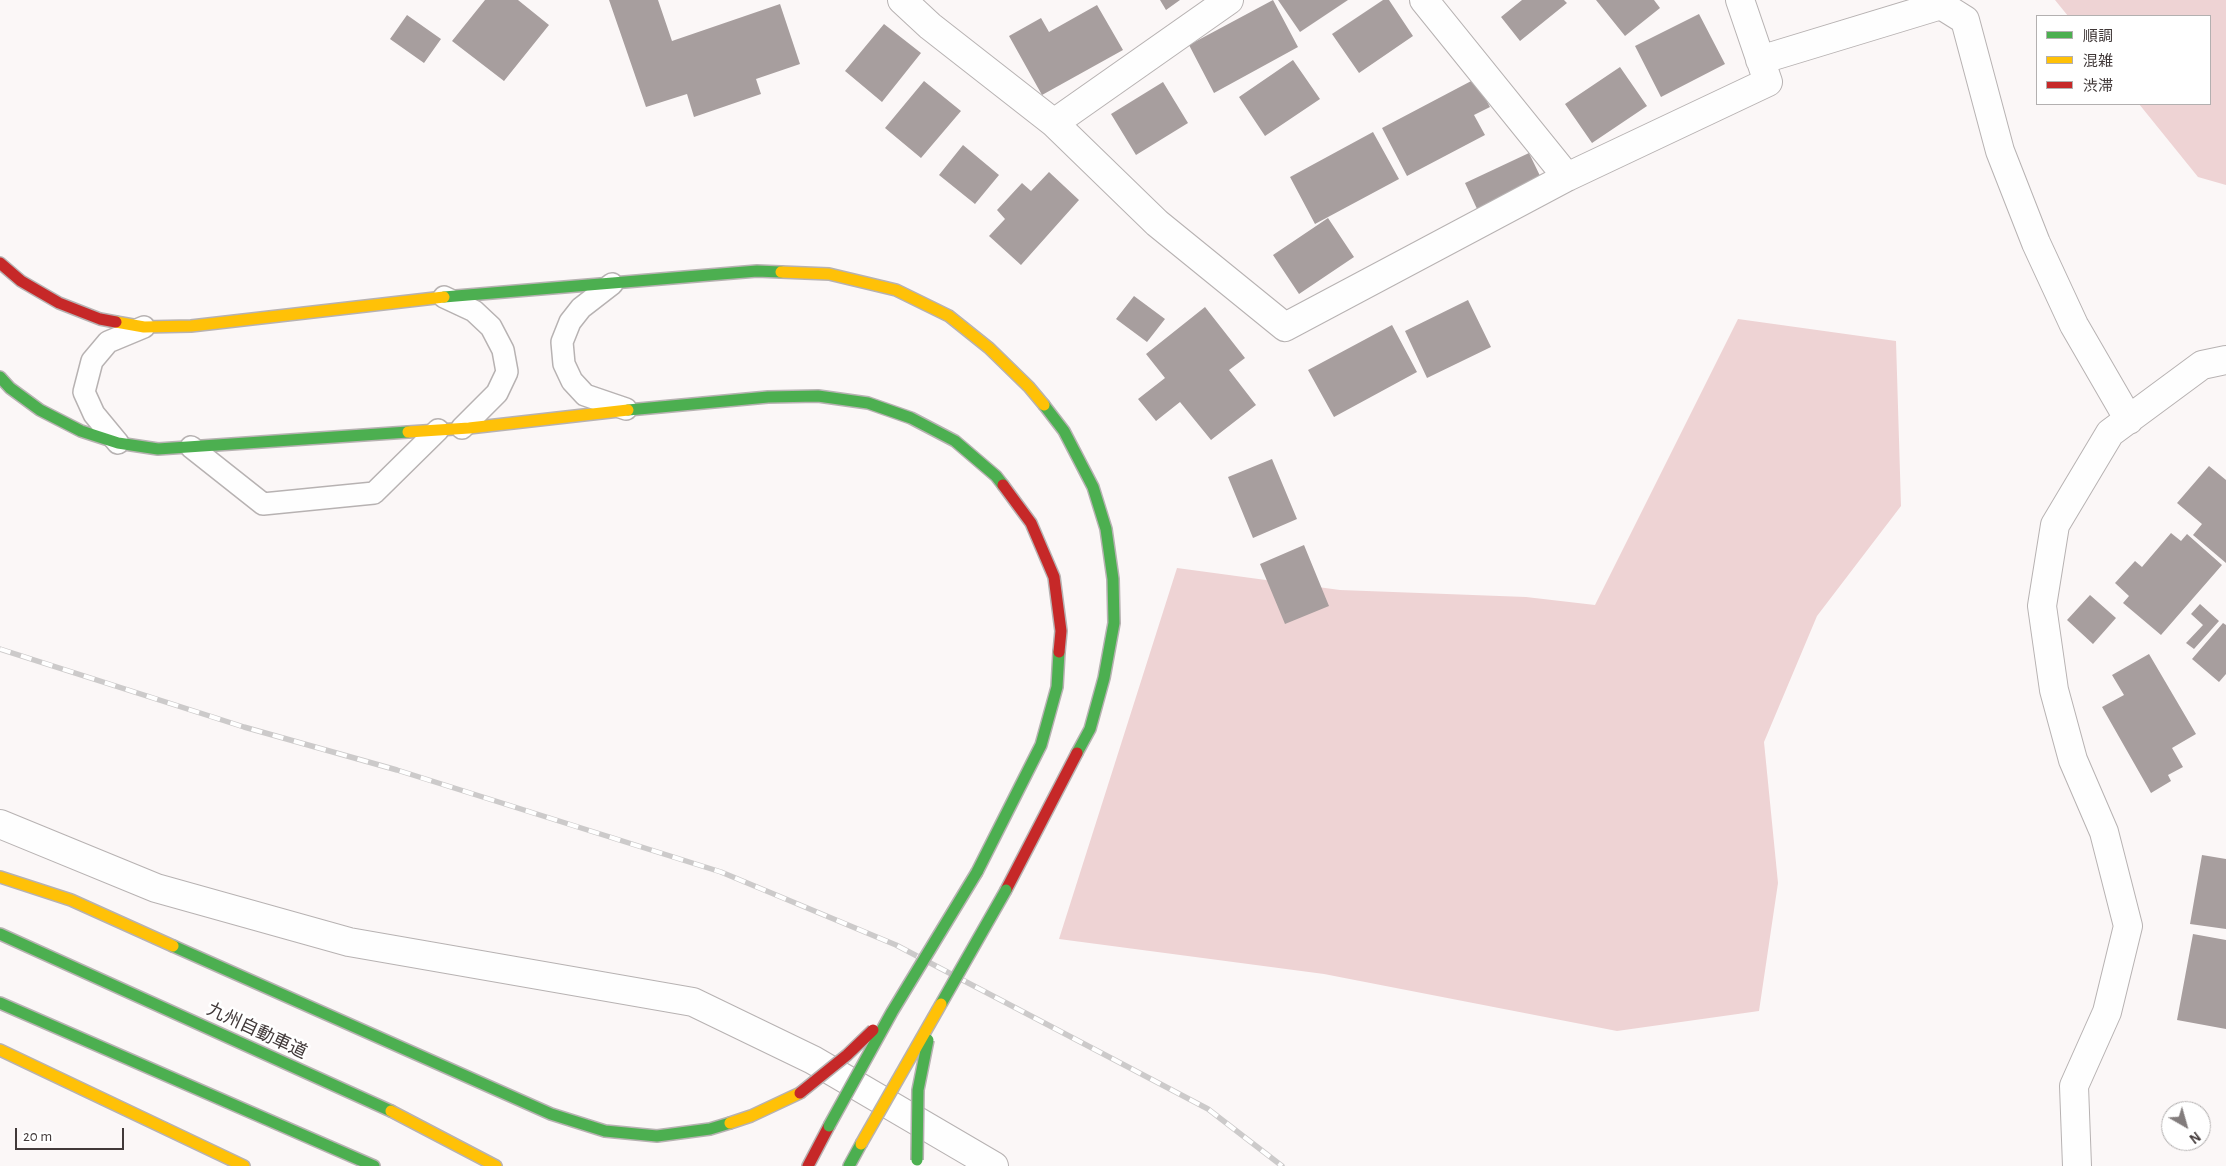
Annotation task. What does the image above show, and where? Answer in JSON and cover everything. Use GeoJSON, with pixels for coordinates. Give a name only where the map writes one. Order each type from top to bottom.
{"type":"FeatureCollection","features":[{"type":"Feature","properties":{"kind":"highway"},"geometry":{"type":"LineString","coordinates":[[0,263],[21,281],[60,303],[100,319],[144,327],[191,326],[494,291],[612,284],[757,271],[829,274],[896,290],[948,316],[989,348],[1029,387],[1064,431],[1092,486],[1106,529],[1113,579],[1114,623],[1104,678],[1090,729],[1006,890],[849,1166]]}},
{"type":"Feature","properties":{"kind":"highway"},"geometry":{"type":"LineString","coordinates":[[0,377],[10,388],[40,410],[82,431],[118,443],[158,449],[438,430],[768,397],[818,396],[868,403],[911,418],[955,441],[996,476],[1031,523],[1054,577],[1061,631],[1056,687],[1041,746],[977,872],[892,1012],[808,1166]]}},
{"type":"Feature","properties":{"kind":"highway"},"geometry":{"type":"LineString","coordinates":[[0,877],[71,900],[551,1114],[605,1131],[657,1136],[710,1129],[751,1116],[800,1093],[847,1055],[892,1012]]}},
{"type":"Feature","properties":{"kind":"highway","name":"九州自動車道"},"geometry":{"type":"LineString","coordinates":[[0,934],[386,1109],[496,1166]]}},
{"type":"Feature","properties":{"kind":"highway"},"geometry":{"type":"LineString","coordinates":[[0,1003],[374,1166]]}},
{"type":"Feature","properties":{"kind":"highway"},"geometry":{"type":"LineString","coordinates":[[918,1163],[918,1090],[932,1018]]}},
{"type":"Feature","properties":{"kind":"highway"},"geometry":{"type":"LineString","coordinates":[[0,1050],[244,1166]]}},
{"type":"Feature","properties":{"kind":"street"},"geometry":{"type":"LineString","coordinates":[[902,0],[930,26],[1054,123],[1157,223],[1284,327],[1567,177],[1768,82],[1740,0]]}},
{"type":"Feature","properties":{"kind":"street"},"geometry":{"type":"LineString","coordinates":[[1054,123],[1230,0]]}},
{"type":"Feature","properties":{"kind":"street"},"geometry":{"type":"LineString","coordinates":[[1424,0],[1567,177]]}},
{"type":"Feature","properties":{"kind":"street"},"geometry":{"type":"LineString","coordinates":[[1760,60],[1941,5],[1965,20],[2000,151],[2036,243],[2074,325],[2128,420]]}},
{"type":"Feature","properties":{"kind":"street"},"geometry":{"type":"LineString","coordinates":[[2077,1166],[2074,1086],[2107,1012],[2128,926],[2104,832],[2073,760],[2054,690],[2042,606],[2055,525],[2110,433],[2202,365],[2226,360]]}},
{"type":"Feature","properties":{"kind":"street"},"geometry":{"type":"LineString","coordinates":[[0,824],[156,888],[349,942],[692,1002],[813,1060],[994,1166]]}},
{"type":"Feature","properties":{"kind":"lane"},"geometry":{"type":"LineString","coordinates":[[612,284],[581,308],[570,322],[562,342],[564,364],[572,381],[585,394],[628,410]]}},
{"type":"Feature","properties":{"kind":"lane"},"geometry":{"type":"LineString","coordinates":[[444,297],[474,311],[491,327],[503,350],[507,372],[497,393],[462,428]]}},
{"type":"Feature","properties":{"kind":"lane"},"geometry":{"type":"LineString","coordinates":[[118,443],[94,414],[84,392],[92,362],[108,342],[144,327]]}},
{"type":"Feature","properties":{"kind":"lane"},"geometry":{"type":"LineString","coordinates":[[191,447],[263,504],[374,493],[438,430]]}},
{"type":"Feature","properties":{"kind":"shaded area"},"geometry":{"type":"Polygon","coordinates":[[[2055,0],[2226,0],[2226,185],[2198,177],[2140,105],[2211,105],[2211,15],[2067,15],[2055,0]]]}},
{"type":"Feature","properties":{"kind":"shaded area"},"geometry":{"type":"Polygon","coordinates":[[[1738,319],[1896,341],[1901,506],[1817,616],[1764,742],[1778,883],[1759,1011],[1617,1031],[1324,974],[1059,939],[1177,568],[1340,590],[1526,597],[1595,605],[1738,319]]]}},
{"type":"Feature","properties":{"kind":"building"},"geometry":{"type":"Polygon","coordinates":[[[485,0],[518,0],[549,25],[504,81],[452,41],[485,0]]]}},
{"type":"Feature","properties":{"kind":"building"},"geometry":{"type":"Polygon","coordinates":[[[609,0],[658,0],[672,41],[780,4],[800,64],[756,79],[761,94],[694,117],[687,94],[646,107],[609,0]]]}},
{"type":"Feature","properties":{"kind":"building"},"geometry":{"type":"Polygon","coordinates":[[[1160,0],[1180,0],[1166,10],[1160,0]]]}},
{"type":"Feature","properties":{"kind":"building"},"geometry":{"type":"Polygon","coordinates":[[[1273,0],[1298,47],[1214,93],[1189,45],[1273,0]]]}},
{"type":"Feature","properties":{"kind":"building"},"geometry":{"type":"Polygon","coordinates":[[[1278,0],[1348,0],[1300,32],[1278,0]]]}},
{"type":"Feature","properties":{"kind":"building"},"geometry":{"type":"Polygon","coordinates":[[[1383,0],[1389,0],[1413,36],[1359,73],[1332,34],[1383,0]]]}},
{"type":"Feature","properties":{"kind":"building"},"geometry":{"type":"Polygon","coordinates":[[[1522,0],[1564,0],[1567,3],[1520,41],[1501,17],[1522,0]]]}},
{"type":"Feature","properties":{"kind":"building"},"geometry":{"type":"Polygon","coordinates":[[[1596,0],[1654,0],[1660,8],[1625,36],[1596,0]]]}},
{"type":"Feature","properties":{"kind":"building"},"geometry":{"type":"Polygon","coordinates":[[[1097,5],[1123,50],[1042,95],[1009,36],[1041,18],[1049,32],[1097,5]]]}},
{"type":"Feature","properties":{"kind":"building"},"geometry":{"type":"Polygon","coordinates":[[[1699,14],[1725,64],[1661,97],[1635,46],[1699,14]]]}},
{"type":"Feature","properties":{"kind":"building"},"geometry":{"type":"Polygon","coordinates":[[[407,15],[441,39],[424,63],[390,39],[407,15]]]}},
{"type":"Feature","properties":{"kind":"building"},"geometry":{"type":"Polygon","coordinates":[[[884,24],[921,53],[882,102],[845,71],[884,24]]]}},
{"type":"Feature","properties":{"kind":"building"},"geometry":{"type":"Polygon","coordinates":[[[1293,60],[1320,99],[1265,136],[1239,97],[1293,60]]]}},
{"type":"Feature","properties":{"kind":"building"},"geometry":{"type":"Polygon","coordinates":[[[1620,67],[1647,106],[1592,143],[1565,104],[1620,67]]]}},
{"type":"Feature","properties":{"kind":"building"},"geometry":{"type":"Polygon","coordinates":[[[1475,79],[1490,107],[1474,115],[1485,135],[1407,176],[1382,128],[1475,79]]]}},
{"type":"Feature","properties":{"kind":"building"},"geometry":{"type":"Polygon","coordinates":[[[924,81],[961,111],[921,158],[885,128],[924,81]]]}},
{"type":"Feature","properties":{"kind":"building"},"geometry":{"type":"Polygon","coordinates":[[[1163,82],[1188,123],[1136,155],[1111,114],[1163,82]]]}},
{"type":"Feature","properties":{"kind":"building"},"geometry":{"type":"Polygon","coordinates":[[[1373,132],[1399,179],[1315,224],[1290,177],[1373,132]]]}},
{"type":"Feature","properties":{"kind":"building"},"geometry":{"type":"Polygon","coordinates":[[[963,145],[999,175],[975,204],[939,175],[963,145]]]}},
{"type":"Feature","properties":{"kind":"building"},"geometry":{"type":"Polygon","coordinates":[[[1529,153],[1542,180],[1478,211],[1465,183],[1529,153]]]}},
{"type":"Feature","properties":{"kind":"building"},"geometry":{"type":"Polygon","coordinates":[[[1049,172],[1079,200],[1021,265],[989,236],[1005,219],[997,210],[1022,183],[1031,191],[1049,172]]]}},
{"type":"Feature","properties":{"kind":"building"},"geometry":{"type":"Polygon","coordinates":[[[1328,218],[1354,257],[1299,294],[1273,255],[1328,218]]]}},
{"type":"Feature","properties":{"kind":"building"},"geometry":{"type":"Polygon","coordinates":[[[1134,296],[1165,319],[1147,342],[1116,319],[1134,296]]]}},
{"type":"Feature","properties":{"kind":"building"},"geometry":{"type":"Polygon","coordinates":[[[1468,300],[1491,347],[1427,378],[1405,331],[1468,300]]]}},
{"type":"Feature","properties":{"kind":"building"},"geometry":{"type":"Polygon","coordinates":[[[1205,307],[1245,358],[1229,370],[1256,405],[1211,440],[1180,402],[1156,421],[1138,399],[1165,378],[1146,354],[1205,307]]]}},
{"type":"Feature","properties":{"kind":"building"},"geometry":{"type":"Polygon","coordinates":[[[1392,325],[1417,372],[1334,417],[1308,370],[1392,325]]]}},
{"type":"Feature","properties":{"kind":"building"},"geometry":{"type":"Polygon","coordinates":[[[1272,459],[1297,519],[1253,538],[1228,477],[1272,459]]]}},
{"type":"Feature","properties":{"kind":"building"},"geometry":{"type":"Polygon","coordinates":[[[2209,466],[2226,480],[2226,563],[2193,535],[2202,524],[2177,503],[2209,466]]]}},
{"type":"Feature","properties":{"kind":"building"},"geometry":{"type":"Polygon","coordinates":[[[2171,533],[2181,541],[2187,534],[2222,565],[2161,635],[2123,603],[2129,596],[2115,583],[2135,561],[2142,567],[2171,533]]]}},
{"type":"Feature","properties":{"kind":"building"},"geometry":{"type":"Polygon","coordinates":[[[1304,545],[1329,606],[1285,624],[1260,564],[1304,545]]]}},
{"type":"Feature","properties":{"kind":"building"},"geometry":{"type":"Polygon","coordinates":[[[2090,595],[2116,618],[2093,644],[2067,620],[2090,595]]]}},
{"type":"Feature","properties":{"kind":"building"},"geometry":{"type":"Polygon","coordinates":[[[2200,604],[2219,621],[2194,649],[2186,643],[2203,625],[2191,614],[2200,604]]]}},
{"type":"Feature","properties":{"kind":"building"},"geometry":{"type":"Polygon","coordinates":[[[2223,623],[2226,625],[2226,674],[2219,682],[2192,659],[2223,623]]]}},
{"type":"Feature","properties":{"kind":"building"},"geometry":{"type":"Polygon","coordinates":[[[2149,654],[2196,734],[2172,748],[2183,767],[2168,775],[2171,781],[2151,793],[2102,707],[2124,695],[2112,675],[2149,654]]]}},
{"type":"Feature","properties":{"kind":"building"},"geometry":{"type":"Polygon","coordinates":[[[2202,855],[2226,859],[2226,929],[2190,924],[2202,855]]]}},
{"type":"Feature","properties":{"kind":"building"},"geometry":{"type":"Polygon","coordinates":[[[2193,934],[2226,940],[2226,1029],[2177,1020],[2193,934]]]}},
{"type":"Feature","properties":{"kind":"railway"},"geometry":{"type":"LineString","coordinates":[[0,649],[244,727],[397,770],[721,872],[896,945],[1208,1109],[1282,1166]]}},
{"type":"Feature","properties":{"kind":"traffic: fast"},"geometry":{"type":"LineString","coordinates":[[444,297],[757,271],[781,272]]}},
{"type":"Feature","properties":{"kind":"traffic: fast"},"geometry":{"type":"LineString","coordinates":[[0,377],[10,388],[40,410],[81,431],[118,443],[158,449],[408,432]]}},
{"type":"Feature","properties":{"kind":"traffic: fast"},"geometry":{"type":"LineString","coordinates":[[628,410],[768,397],[818,396],[868,403],[911,418],[955,441],[996,476],[1003,485]]}},
{"type":"Feature","properties":{"kind":"traffic: fast"},"geometry":{"type":"LineString","coordinates":[[1044,405],[1064,431],[1093,487],[1106,529],[1113,579],[1114,623],[1104,678],[1090,729],[1077,753]]}},
{"type":"Feature","properties":{"kind":"traffic: fast"},"geometry":{"type":"LineString","coordinates":[[977,872],[1041,745],[1057,687],[1059,652]]}},
{"type":"Feature","properties":{"kind":"traffic: fast"},"geometry":{"type":"LineString","coordinates":[[829,1126],[892,1012],[977,872]]}},
{"type":"Feature","properties":{"kind":"traffic: fast"},"geometry":{"type":"LineString","coordinates":[[941,1004],[1006,890]]}},
{"type":"Feature","properties":{"kind":"traffic: fast"},"geometry":{"type":"LineString","coordinates":[[0,934],[391,1111]]}},
{"type":"Feature","properties":{"kind":"traffic: fast"},"geometry":{"type":"LineString","coordinates":[[173,946],[551,1114],[605,1131],[657,1136],[710,1129],[730,1123]]}},
{"type":"Feature","properties":{"kind":"traffic: fast"},"geometry":{"type":"LineString","coordinates":[[0,1003],[374,1166]]}},
{"type":"Feature","properties":{"kind":"traffic: fast"},"geometry":{"type":"LineString","coordinates":[[917,1160],[918,1090],[928,1040]]}},
{"type":"Feature","properties":{"kind":"traffic: fast"},"geometry":{"type":"LineString","coordinates":[[849,1166],[861,1144]]}},
{"type":"Feature","properties":{"kind":"traffic: slow"},"geometry":{"type":"LineString","coordinates":[[781,272],[829,274],[896,290],[949,316],[989,348],[1029,387],[1044,405]]}},
{"type":"Feature","properties":{"kind":"traffic: slow"},"geometry":{"type":"LineString","coordinates":[[116,322],[144,327],[191,326],[444,297]]}},
{"type":"Feature","properties":{"kind":"traffic: slow"},"geometry":{"type":"LineString","coordinates":[[408,432],[469,428],[628,410]]}},
{"type":"Feature","properties":{"kind":"traffic: slow"},"geometry":{"type":"LineString","coordinates":[[0,877],[71,900],[173,946]]}},
{"type":"Feature","properties":{"kind":"traffic: slow"},"geometry":{"type":"LineString","coordinates":[[861,1144],[941,1004]]}},
{"type":"Feature","properties":{"kind":"traffic: slow"},"geometry":{"type":"LineString","coordinates":[[0,1050],[244,1166]]}},
{"type":"Feature","properties":{"kind":"traffic: slow"},"geometry":{"type":"LineString","coordinates":[[730,1123],[751,1116],[800,1093]]}},
{"type":"Feature","properties":{"kind":"traffic: slow"},"geometry":{"type":"LineString","coordinates":[[391,1111],[496,1166]]}},
{"type":"Feature","properties":{"kind":"traffic: jam"},"geometry":{"type":"LineString","coordinates":[[0,263],[21,281],[59,303],[100,319],[116,322]]}},
{"type":"Feature","properties":{"kind":"traffic: jam"},"geometry":{"type":"LineString","coordinates":[[1003,485],[1031,523],[1054,577],[1061,631],[1059,652]]}},
{"type":"Feature","properties":{"kind":"traffic: jam"},"geometry":{"type":"LineString","coordinates":[[1006,890],[1077,753]]}},
{"type":"Feature","properties":{"kind":"traffic: jam"},"geometry":{"type":"LineString","coordinates":[[800,1093],[847,1055],[873,1030]]}},
{"type":"Feature","properties":{"kind":"traffic: jam"},"geometry":{"type":"LineString","coordinates":[[808,1166],[829,1126]]}}]}
